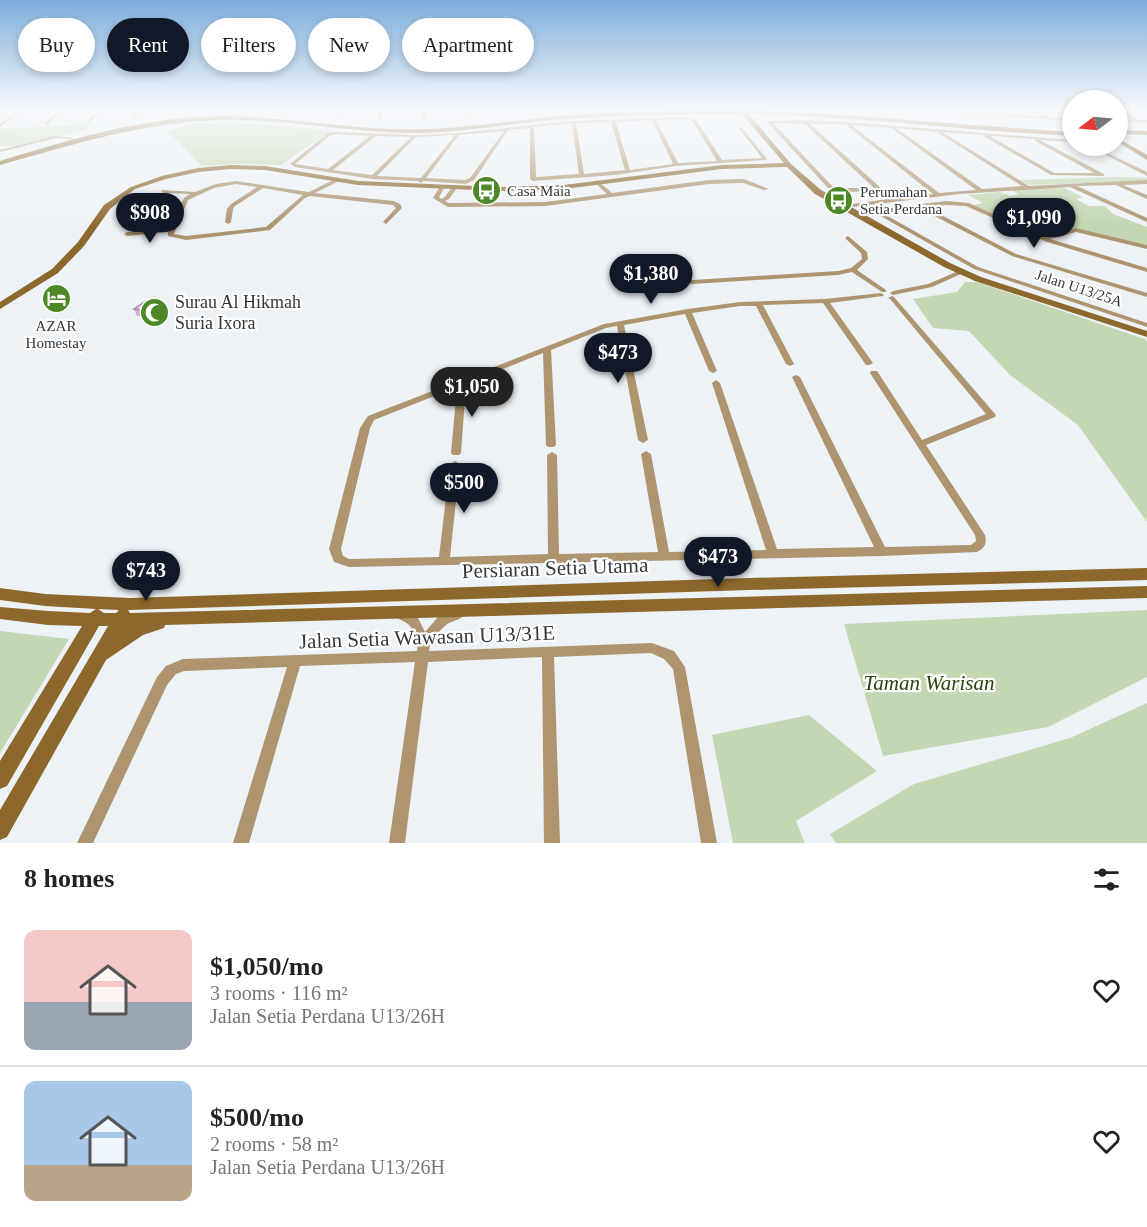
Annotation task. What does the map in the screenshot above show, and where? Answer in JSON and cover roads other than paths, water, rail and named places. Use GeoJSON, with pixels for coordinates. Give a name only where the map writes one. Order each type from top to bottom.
{"type":"FeatureCollection","features":[{"type":"Feature","properties":{"kind":"main road"},"geometry":{"type":"LineString","coordinates":[[0,158],[34,148]]}},
{"type":"Feature","properties":{"kind":"main road"},"geometry":{"type":"LineString","coordinates":[[0,163],[52,148]]}},
{"type":"Feature","properties":{"kind":"main road"},"geometry":{"type":"LineString","coordinates":[[774,148],[787,165],[819,192],[947,265],[958,274],[1147,334]]}},
{"type":"Feature","properties":{"kind":"main road"},"geometry":{"type":"LineString","coordinates":[[1131,148],[1147,163]]}},
{"type":"Feature","properties":{"kind":"main road"},"geometry":{"type":"LineString","coordinates":[[1133,148],[1147,158]]}},
{"type":"Feature","properties":{"kind":"main road"},"geometry":{"type":"LineString","coordinates":[[0,306],[55,271],[81,244],[107,207],[133,188],[144,183],[198,170],[231,167],[265,168],[337,180],[442,188],[533,189],[683,170],[787,165]]}},
{"type":"Feature","properties":{"kind":"main road","name":"Persiaran Setia Utama"},"geometry":{"type":"LineString","coordinates":[[0,594],[25,599],[130,604],[1147,574]]}},
{"type":"Feature","properties":{"kind":"main road","name":"Persiaran Setia Utama"},"geometry":{"type":"LineString","coordinates":[[0,614],[120,620],[1147,592]]}},
{"type":"Feature","properties":{"kind":"main road"},"geometry":{"type":"LineString","coordinates":[[0,779],[93,620],[105,604]]}},
{"type":"Feature","properties":{"kind":"main road"},"geometry":{"type":"LineString","coordinates":[[0,830],[130,604]]}},
{"type":"Feature","properties":{"kind":"main road"},"geometry":{"type":"LineString","coordinates":[[100,655],[137,630],[173,618]]}},
{"type":"Feature","properties":{"kind":"street"},"geometry":{"type":"LineString","coordinates":[[311,148],[292,162],[295,166],[373,177],[421,181],[469,181],[493,148]]}},
{"type":"Feature","properties":{"kind":"street"},"geometry":{"type":"LineString","coordinates":[[329,171],[357,148]]}},
{"type":"Feature","properties":{"kind":"street"},"geometry":{"type":"LineString","coordinates":[[373,177],[402,148]]}},
{"type":"Feature","properties":{"kind":"street"},"geometry":{"type":"LineString","coordinates":[[421,181],[447,148]]}},
{"type":"Feature","properties":{"kind":"street"},"geometry":{"type":"LineString","coordinates":[[532,148],[533,178],[530,182],[533,189]]}},
{"type":"Feature","properties":{"kind":"street"},"geometry":{"type":"LineString","coordinates":[[578,148],[582,176]]}},
{"type":"Feature","properties":{"kind":"street"},"geometry":{"type":"LineString","coordinates":[[621,148],[628,171]]}},
{"type":"Feature","properties":{"kind":"street"},"geometry":{"type":"LineString","coordinates":[[667,148],[675,165]]}},
{"type":"Feature","properties":{"kind":"street"},"geometry":{"type":"LineString","coordinates":[[712,148],[720,161]]}},
{"type":"Feature","properties":{"kind":"street"},"geometry":{"type":"LineString","coordinates":[[533,178],[582,176],[720,161],[763,160],[766,157],[759,148]]}},
{"type":"Feature","properties":{"kind":"street"},"geometry":{"type":"LineString","coordinates":[[793,148],[830,187],[840,190],[879,189]]}},
{"type":"Feature","properties":{"kind":"street"},"geometry":{"type":"LineString","coordinates":[[834,148],[891,200]]}},
{"type":"Feature","properties":{"kind":"street"},"geometry":{"type":"LineString","coordinates":[[878,148],[938,195]]}},
{"type":"Feature","properties":{"kind":"street"},"geometry":{"type":"LineString","coordinates":[[921,148],[980,190]]}},
{"type":"Feature","properties":{"kind":"street"},"geometry":{"type":"LineString","coordinates":[[965,148],[1027,187]]}},
{"type":"Feature","properties":{"kind":"street"},"geometry":{"type":"LineString","coordinates":[[1008,148],[1051,173],[1063,176],[1102,175],[1052,148]]}},
{"type":"Feature","properties":{"kind":"street"},"geometry":{"type":"LineString","coordinates":[[1110,156],[1147,174]]}},
{"type":"Feature","properties":{"kind":"street"},"geometry":{"type":"LineString","coordinates":[[533,178],[540,180],[546,188]]}},
{"type":"Feature","properties":{"kind":"street"},"geometry":{"type":"LineString","coordinates":[[337,180],[309,194],[268,229],[181,238],[170,235],[186,199],[221,183],[237,182],[309,194],[398,205],[399,208],[386,222]]}},
{"type":"Feature","properties":{"kind":"street"},"geometry":{"type":"LineString","coordinates":[[442,188],[436,198],[448,205],[545,204],[709,182],[744,181],[766,189]]}},
{"type":"Feature","properties":{"kind":"street"},"geometry":{"type":"LineString","coordinates":[[597,182],[612,196]]}},
{"type":"Feature","properties":{"kind":"street"},"geometry":{"type":"LineString","coordinates":[[846,207],[980,190],[1147,182]]}},
{"type":"Feature","properties":{"kind":"street"},"geometry":{"type":"LineString","coordinates":[[1115,183],[1147,197]]}},
{"type":"Feature","properties":{"kind":"street"},"geometry":{"type":"LineString","coordinates":[[1070,185],[1147,220]]}},
{"type":"Feature","properties":{"kind":"street"},"geometry":{"type":"LineString","coordinates":[[228,222],[233,205],[262,186]]}},
{"type":"Feature","properties":{"kind":"street"},"geometry":{"type":"LineString","coordinates":[[441,201],[447,198],[454,188]]}},
{"type":"Feature","properties":{"kind":"street"},"geometry":{"type":"LineString","coordinates":[[164,191],[196,194]]}},
{"type":"Feature","properties":{"kind":"street"},"geometry":{"type":"LineString","coordinates":[[919,206],[957,202],[967,204],[1044,239],[1147,270]]}},
{"type":"Feature","properties":{"kind":"street"},"geometry":{"type":"LineString","coordinates":[[919,206],[1014,255],[1147,295]]}},
{"type":"Feature","properties":{"kind":"street","name":"Jalan U13/25A"},"geometry":{"type":"LineString","coordinates":[[919,206],[884,211],[880,214],[976,268],[1147,325]]}},
{"type":"Feature","properties":{"kind":"street"},"geometry":{"type":"LineString","coordinates":[[139,214],[181,210]]}},
{"type":"Feature","properties":{"kind":"street"},"geometry":{"type":"LineString","coordinates":[[127,234],[171,230]]}},
{"type":"Feature","properties":{"kind":"street"},"geometry":{"type":"LineString","coordinates":[[1044,239],[1076,230],[1147,247]]}},
{"type":"Feature","properties":{"kind":"street"},"geometry":{"type":"LineString","coordinates":[[673,266],[686,280],[692,282],[838,273],[854,270],[865,259],[864,252],[848,238]]}},
{"type":"Feature","properties":{"kind":"street"},"geometry":{"type":"LineString","coordinates":[[854,270],[882,293],[892,296],[930,286],[958,274]]}},
{"type":"Feature","properties":{"kind":"street"},"geometry":{"type":"LineString","coordinates":[[874,373],[980,535],[979,546],[965,549],[882,552],[349,563],[338,560],[335,549],[367,422],[382,412],[604,326],[688,311],[758,303],[825,301],[882,293]]}},
{"type":"Feature","properties":{"kind":"street"},"geometry":{"type":"LineString","coordinates":[[892,296],[992,415],[920,444]]}},
{"type":"Feature","properties":{"kind":"street"},"geometry":{"type":"LineString","coordinates":[[825,301],[869,363]]}},
{"type":"Feature","properties":{"kind":"street"},"geometry":{"type":"LineString","coordinates":[[758,303],[790,364]]}},
{"type":"Feature","properties":{"kind":"street"},"geometry":{"type":"LineString","coordinates":[[688,311],[713,371]]}},
{"type":"Feature","properties":{"kind":"street"},"geometry":{"type":"LineString","coordinates":[[620,323],[643,440]]}},
{"type":"Feature","properties":{"kind":"street"},"geometry":{"type":"LineString","coordinates":[[547,349],[554,558]]}},
{"type":"Feature","properties":{"kind":"street"},"geometry":{"type":"LineString","coordinates":[[796,377],[882,552]]}},
{"type":"Feature","properties":{"kind":"street"},"geometry":{"type":"LineString","coordinates":[[444,561],[462,382]]}},
{"type":"Feature","properties":{"kind":"street"},"geometry":{"type":"LineString","coordinates":[[716,383],[773,554]]}},
{"type":"Feature","properties":{"kind":"street"},"geometry":{"type":"LineString","coordinates":[[646,454],[664,556]]}},
{"type":"Feature","properties":{"kind":"street"},"geometry":{"type":"LineString","coordinates":[[423,650],[442,621],[467,610]]}},
{"type":"Feature","properties":{"kind":"street"},"geometry":{"type":"LineString","coordinates":[[393,612],[414,622],[423,650],[397,843]]}},
{"type":"Feature","properties":{"kind":"street","name":"Jalan Setia Wawasan U13/31E"},"geometry":{"type":"LineString","coordinates":[[85,843],[162,681],[171,670],[183,665],[295,661],[423,650],[548,653],[652,648],[669,655],[679,667],[709,843]]}},
{"type":"Feature","properties":{"kind":"street"},"geometry":{"type":"LineString","coordinates":[[548,653],[552,843]]}},
{"type":"Feature","properties":{"kind":"street"},"geometry":{"type":"LineString","coordinates":[[241,843],[295,661]]}},
{"type":"Feature","properties":{"kind":"place","name":"Casa Maia"},"geometry":{"type":"Point","coordinates":[486,191]}},
{"type":"Feature","properties":{"kind":"place","name":"Perumahan Setia Perdana"},"geometry":{"type":"Point","coordinates":[839,201]}},
{"type":"Feature","properties":{"kind":"place","name":"AZAR Homestay"},"geometry":{"type":"Point","coordinates":[56,299]}},
{"type":"Feature","properties":{"kind":"place","name":"Surau Al Hikmah Suria Ixora"},"geometry":{"type":"Point","coordinates":[154,312]}},
{"type":"Feature","properties":{"kind":"park label","name":"Taman Warisan"},"geometry":{"type":"Point","coordinates":[929,683]}}]}
